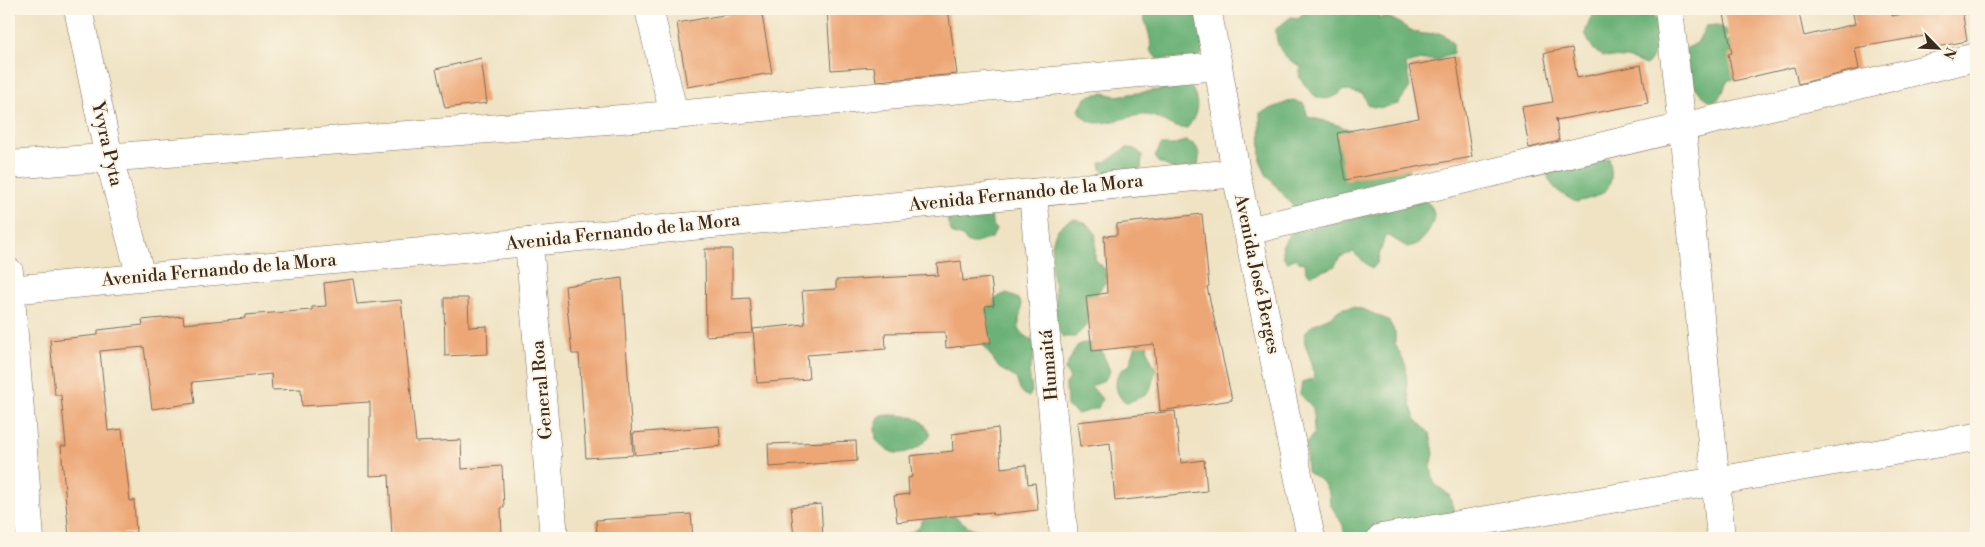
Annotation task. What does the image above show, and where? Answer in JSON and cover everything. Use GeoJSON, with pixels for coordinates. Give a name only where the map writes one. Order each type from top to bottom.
{"type":"FeatureCollection","features":[{"type":"Feature","properties":{"kind":"street","name":"Yvyra Pyta"},"geometry":{"type":"LineString","coordinates":[[78,9],[109,158],[141,277]]}},
{"type":"Feature","properties":{"kind":"street"},"geometry":{"type":"LineString","coordinates":[[649,9],[674,115]]}},
{"type":"Feature","properties":{"kind":"street","name":"Avenida José Berges"},"geometry":{"type":"LineString","coordinates":[[1207,9],[1236,173],[1311,538]]}},
{"type":"Feature","properties":{"kind":"street"},"geometry":{"type":"LineString","coordinates":[[1669,9],[1682,128],[1720,538]]}},
{"type":"Feature","properties":{"kind":"street"},"geometry":{"type":"LineString","coordinates":[[1248,231],[1976,57]]}},
{"type":"Feature","properties":{"kind":"street"},"geometry":{"type":"LineString","coordinates":[[9,164],[674,115],[1218,66]]}},
{"type":"Feature","properties":{"kind":"street","name":"Avenida Fernando de la Mora"},"geometry":{"type":"LineString","coordinates":[[9,284],[141,277],[529,242],[1236,173]]}},
{"type":"Feature","properties":{"kind":"street","name":"Humaitá"},"geometry":{"type":"LineString","coordinates":[[1033,193],[1064,538]]}},
{"type":"Feature","properties":{"kind":"street","name":"General Roa"},"geometry":{"type":"LineString","coordinates":[[529,242],[554,538]]}},
{"type":"Feature","properties":{"kind":"street"},"geometry":{"type":"LineString","coordinates":[[9,284],[30,538]]}},
{"type":"Feature","properties":{"kind":"street"},"geometry":{"type":"LineString","coordinates":[[1381,538],[1976,437]]}},
{"type":"Feature","properties":{"kind":"green space"},"geometry":{"type":"Polygon","coordinates":[[[1142,9],[1219,9],[1210,49],[1195,58],[1157,59],[1150,50],[1151,45],[1142,9]]]}},
{"type":"Feature","properties":{"kind":"green space"},"geometry":{"type":"Polygon","coordinates":[[[1308,9],[1378,9],[1379,19],[1384,16],[1389,17],[1418,33],[1439,33],[1443,35],[1453,44],[1453,53],[1438,60],[1421,60],[1406,64],[1410,87],[1398,104],[1375,107],[1368,105],[1363,94],[1343,90],[1333,97],[1321,99],[1306,86],[1299,76],[1301,66],[1290,60],[1282,52],[1276,36],[1276,29],[1291,17],[1298,18],[1308,9]]]}},
{"type":"Feature","properties":{"kind":"green space"},"geometry":{"type":"Polygon","coordinates":[[[1602,9],[1616,9],[1626,14],[1646,13],[1658,19],[1659,38],[1657,49],[1646,65],[1629,59],[1605,56],[1596,52],[1592,47],[1585,33],[1592,15],[1602,9]]]}},
{"type":"Feature","properties":{"kind":"green space"},"geometry":{"type":"Polygon","coordinates":[[[1717,25],[1726,30],[1727,41],[1733,41],[1741,77],[1727,81],[1721,96],[1716,101],[1712,101],[1696,88],[1689,69],[1685,49],[1697,43],[1706,26],[1717,25]]]}},
{"type":"Feature","properties":{"kind":"green space"},"geometry":{"type":"Polygon","coordinates":[[[1181,80],[1187,81],[1191,87],[1197,105],[1194,116],[1187,128],[1176,127],[1147,115],[1110,122],[1092,122],[1085,118],[1079,110],[1085,99],[1091,95],[1104,93],[1116,96],[1159,90],[1181,80]]]}},
{"type":"Feature","properties":{"kind":"green space"},"geometry":{"type":"Polygon","coordinates":[[[1293,100],[1304,104],[1308,117],[1323,120],[1350,130],[1414,163],[1396,183],[1382,185],[1371,191],[1345,193],[1298,212],[1266,174],[1261,163],[1260,113],[1293,100]]]}},
{"type":"Feature","properties":{"kind":"green space"},"geometry":{"type":"Polygon","coordinates":[[[1185,141],[1196,146],[1199,153],[1198,165],[1176,170],[1158,162],[1155,156],[1161,145],[1173,145],[1185,141]]]}},
{"type":"Feature","properties":{"kind":"green space"},"geometry":{"type":"Polygon","coordinates":[[[1126,148],[1135,149],[1142,155],[1141,169],[1105,173],[1101,169],[1100,163],[1106,162],[1126,148]]]}},
{"type":"Feature","properties":{"kind":"green space"},"geometry":{"type":"Polygon","coordinates":[[[1609,158],[1611,178],[1609,185],[1600,194],[1585,200],[1576,202],[1562,194],[1551,183],[1547,173],[1609,158]]]}},
{"type":"Feature","properties":{"kind":"green space"},"geometry":{"type":"Polygon","coordinates":[[[1424,201],[1433,209],[1434,214],[1429,232],[1418,243],[1407,247],[1389,236],[1385,236],[1377,263],[1372,269],[1353,252],[1340,257],[1334,267],[1310,275],[1306,272],[1305,263],[1299,262],[1296,258],[1288,262],[1284,259],[1282,246],[1291,233],[1424,201]]]}},
{"type":"Feature","properties":{"kind":"green space"},"geometry":{"type":"Polygon","coordinates":[[[953,207],[991,211],[992,224],[996,229],[992,238],[976,243],[968,243],[963,237],[953,234],[948,220],[953,207]]]}},
{"type":"Feature","properties":{"kind":"green space"},"geometry":{"type":"Polygon","coordinates":[[[1077,219],[1094,231],[1096,239],[1095,259],[1104,268],[1106,281],[1090,306],[1086,326],[1075,337],[1063,337],[1056,328],[1052,247],[1058,229],[1069,221],[1077,219]]]}},
{"type":"Feature","properties":{"kind":"green space"},"geometry":{"type":"Polygon","coordinates":[[[1007,293],[1018,299],[1021,304],[1019,329],[1026,337],[1033,341],[1035,353],[1029,372],[1032,391],[1029,397],[1022,392],[1016,378],[999,368],[976,334],[986,309],[994,300],[1007,293]]]}},
{"type":"Feature","properties":{"kind":"green space"},"geometry":{"type":"Polygon","coordinates":[[[1353,307],[1388,320],[1395,332],[1395,344],[1406,366],[1407,388],[1415,418],[1430,434],[1434,453],[1431,467],[1434,483],[1449,495],[1456,518],[1477,534],[1488,538],[1345,538],[1343,525],[1330,504],[1329,493],[1323,482],[1307,472],[1306,444],[1314,433],[1313,408],[1300,394],[1302,382],[1314,378],[1313,367],[1305,343],[1305,336],[1308,330],[1339,310],[1353,307]]]}},
{"type":"Feature","properties":{"kind":"green space"},"geometry":{"type":"Polygon","coordinates":[[[1147,341],[1148,353],[1156,370],[1149,392],[1143,397],[1128,403],[1119,395],[1116,384],[1117,378],[1123,368],[1129,366],[1137,342],[1147,341]]]}},
{"type":"Feature","properties":{"kind":"green space"},"geometry":{"type":"Polygon","coordinates":[[[1083,343],[1095,343],[1100,347],[1110,371],[1102,381],[1091,386],[1102,399],[1098,408],[1078,414],[1067,406],[1066,384],[1070,379],[1065,369],[1077,346],[1083,343]]]}},
{"type":"Feature","properties":{"kind":"green space"},"geometry":{"type":"Polygon","coordinates":[[[890,415],[920,420],[930,436],[910,451],[896,453],[890,451],[876,440],[875,428],[880,416],[890,415]]]}},
{"type":"Feature","properties":{"kind":"green space"},"geometry":{"type":"Polygon","coordinates":[[[946,513],[981,532],[988,538],[899,538],[919,528],[924,517],[946,513]]]}},
{"type":"Feature","properties":{"kind":"building"},"geometry":{"type":"Polygon","coordinates":[[[728,9],[761,9],[772,73],[687,87],[677,23],[729,14],[728,9]]]}},
{"type":"Feature","properties":{"kind":"building"},"geometry":{"type":"Polygon","coordinates":[[[827,9],[948,9],[957,74],[876,81],[874,67],[831,70],[827,9]]]}},
{"type":"Feature","properties":{"kind":"building"},"geometry":{"type":"Polygon","coordinates":[[[1723,9],[1798,9],[1804,36],[1855,24],[1852,9],[1890,9],[1892,16],[1930,9],[1962,9],[1967,41],[1926,49],[1924,36],[1855,48],[1859,69],[1798,84],[1794,67],[1734,81],[1728,54],[1732,53],[1723,9]]]}},
{"type":"Feature","properties":{"kind":"building"},"geometry":{"type":"Polygon","coordinates":[[[1572,48],[1577,78],[1641,65],[1648,103],[1556,120],[1559,141],[1529,148],[1522,107],[1553,102],[1544,53],[1572,48]]]}},
{"type":"Feature","properties":{"kind":"building"},"geometry":{"type":"Polygon","coordinates":[[[1456,57],[1472,157],[1345,180],[1337,133],[1419,118],[1409,66],[1456,57]]]}},
{"type":"Feature","properties":{"kind":"building"},"geometry":{"type":"Polygon","coordinates":[[[481,58],[487,103],[445,108],[436,69],[481,58]]]}},
{"type":"Feature","properties":{"kind":"building"},"geometry":{"type":"Polygon","coordinates":[[[1202,214],[1209,286],[1207,287],[1232,400],[1160,411],[1154,344],[1092,351],[1086,296],[1107,293],[1104,236],[1117,235],[1117,224],[1202,214]]]}},
{"type":"Feature","properties":{"kind":"building"},"geometry":{"type":"Polygon","coordinates":[[[705,249],[732,249],[732,299],[750,298],[753,333],[706,336],[705,249]]]}},
{"type":"Feature","properties":{"kind":"building"},"geometry":{"type":"Polygon","coordinates":[[[961,261],[963,281],[991,278],[994,305],[985,306],[991,343],[946,348],[945,332],[885,333],[886,349],[807,355],[809,379],[757,383],[753,329],[805,324],[802,291],[836,289],[836,280],[938,275],[937,264],[961,261]]]}},
{"type":"Feature","properties":{"kind":"building"},"geometry":{"type":"Polygon","coordinates":[[[622,278],[633,455],[586,458],[579,354],[572,354],[565,286],[622,278]]]}},
{"type":"Feature","properties":{"kind":"building"},"geometry":{"type":"Polygon","coordinates":[[[353,279],[357,304],[401,300],[416,442],[461,440],[462,469],[502,466],[504,507],[501,507],[502,538],[392,538],[389,475],[370,476],[370,402],[302,406],[301,389],[272,390],[271,374],[192,382],[195,403],[152,409],[144,347],[100,351],[108,431],[122,429],[130,501],[134,500],[136,533],[69,537],[61,446],[66,446],[61,395],[55,395],[50,340],[98,335],[98,330],[143,325],[142,320],[183,316],[184,324],[245,318],[245,315],[312,310],[312,307],[326,306],[324,283],[353,279]]]}},
{"type":"Feature","properties":{"kind":"building"},"geometry":{"type":"Polygon","coordinates":[[[444,298],[468,298],[469,327],[487,326],[488,354],[445,356],[444,298]]]}},
{"type":"Feature","properties":{"kind":"building"},"geometry":{"type":"Polygon","coordinates":[[[1175,411],[1181,463],[1204,460],[1207,491],[1115,501],[1110,443],[1080,447],[1077,422],[1175,411]]]}},
{"type":"Feature","properties":{"kind":"building"},"geometry":{"type":"Polygon","coordinates":[[[719,426],[721,446],[635,455],[633,433],[719,426]]]}},
{"type":"Feature","properties":{"kind":"building"},"geometry":{"type":"Polygon","coordinates":[[[998,428],[1001,468],[1026,465],[1028,484],[1035,483],[1038,510],[993,515],[992,512],[897,522],[894,496],[909,494],[908,478],[912,477],[910,456],[953,451],[952,434],[998,428]]]}},
{"type":"Feature","properties":{"kind":"building"},"geometry":{"type":"Polygon","coordinates":[[[856,441],[857,461],[769,467],[768,444],[856,441]]]}},
{"type":"Feature","properties":{"kind":"building"},"geometry":{"type":"Polygon","coordinates":[[[821,504],[823,538],[794,538],[791,507],[821,504]]]}},
{"type":"Feature","properties":{"kind":"building"},"geometry":{"type":"Polygon","coordinates":[[[691,514],[693,538],[597,538],[596,520],[691,514]]]}}]}
